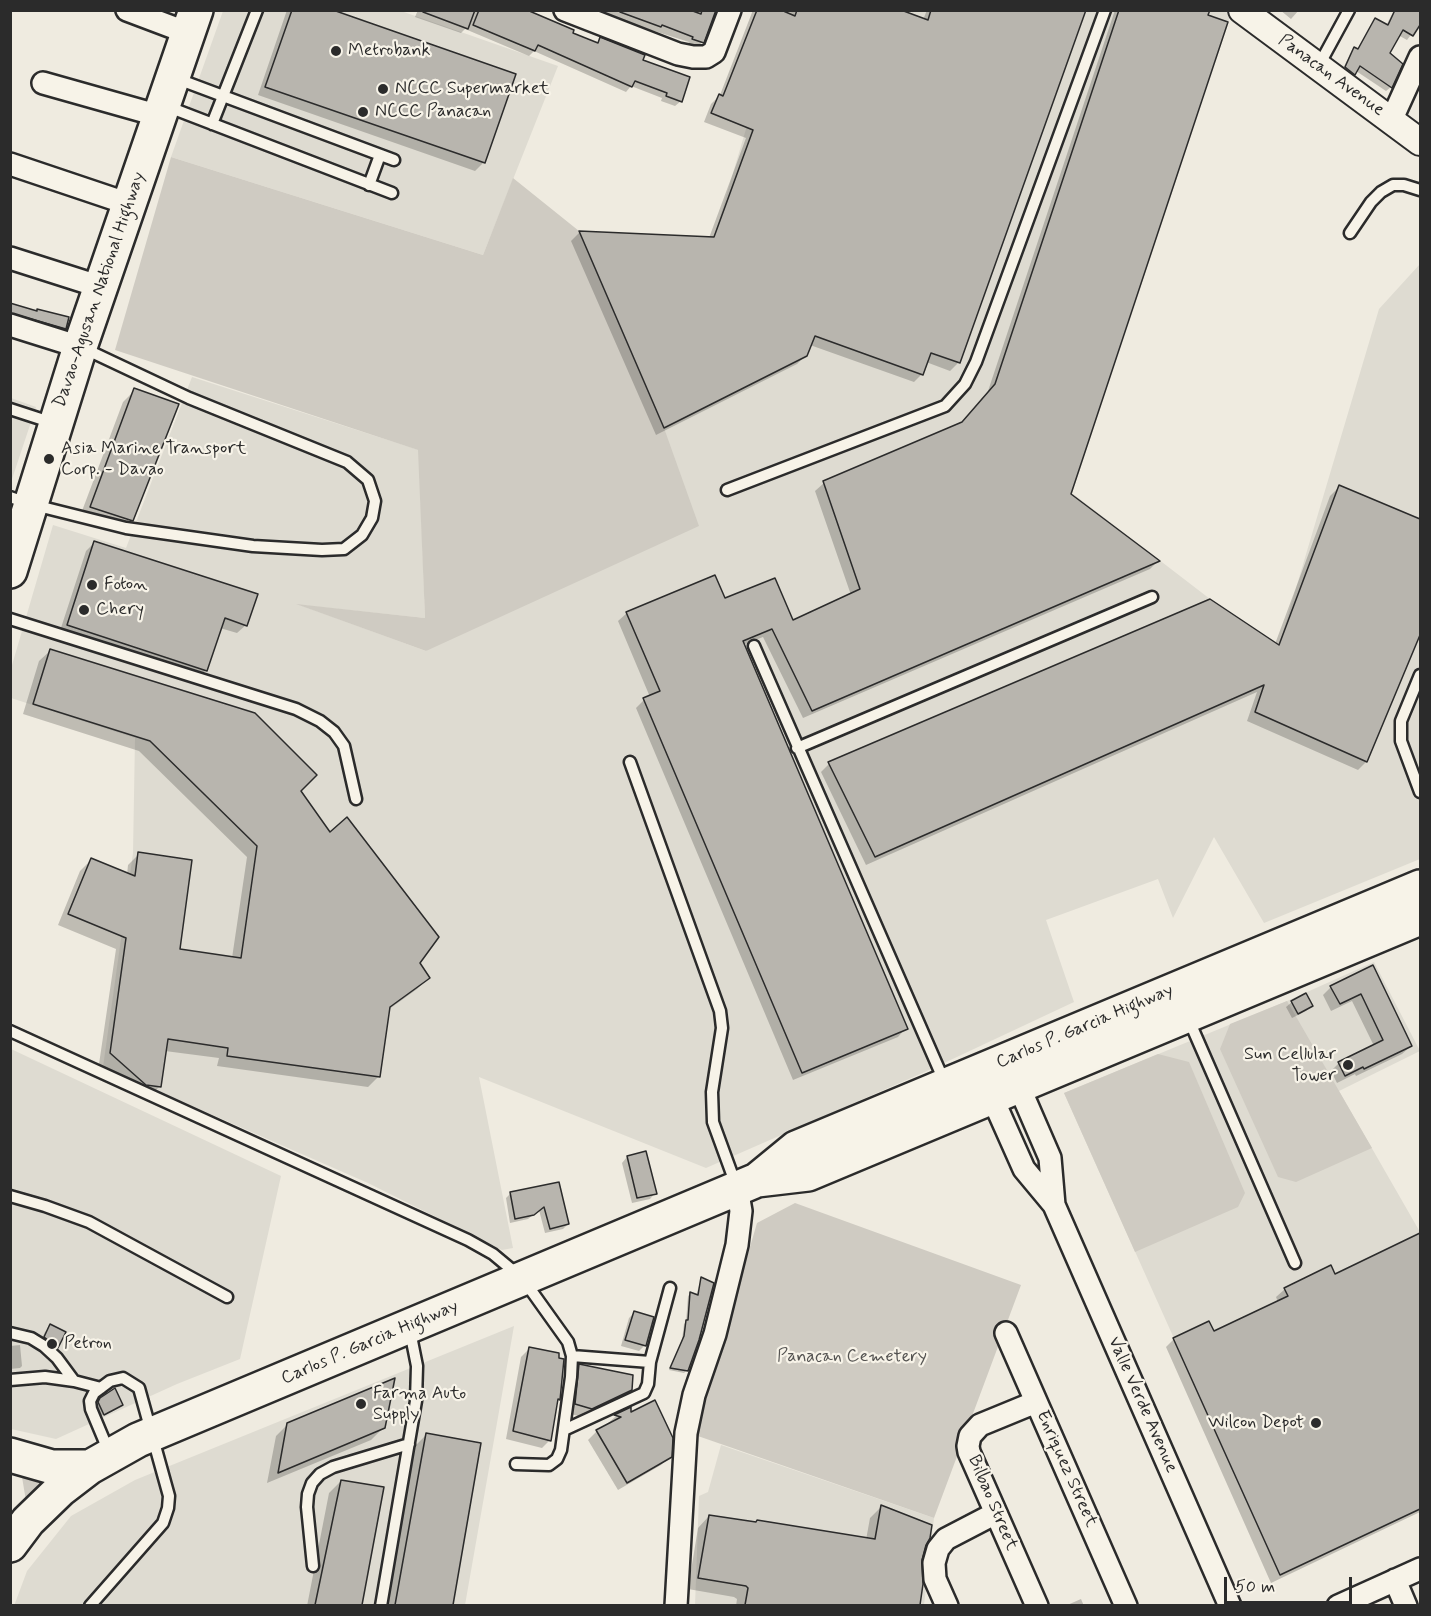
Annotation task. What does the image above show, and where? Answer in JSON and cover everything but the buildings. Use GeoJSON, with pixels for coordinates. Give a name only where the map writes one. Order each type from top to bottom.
{"type":"FeatureCollection","features":[{"type":"Feature","properties":{"kind":"main road","name":"Davao-Agusan National Highway"},"geometry":{"type":"LineString","coordinates":[[10,571],[20,500],[55,424],[192,22]]}},
{"type":"Feature","properties":{"kind":"main road","name":"Carlos P. Garcia Highway"},"geometry":{"type":"LineString","coordinates":[[10,1545],[49,1499],[100,1461],[151,1435],[747,1184],[796,1148],[952,1099],[1420,887]]}},
{"type":"Feature","properties":{"kind":"main road","name":"Carlos P. Garcia Highway"},"geometry":{"type":"LineString","coordinates":[[1000,1078],[1187,1016],[1420,918]]}},
{"type":"Feature","properties":{"kind":"main road"},"geometry":{"type":"LineString","coordinates":[[10,1455],[59,1468],[100,1461]]}},
{"type":"Feature","properties":{"kind":"street"},"geometry":{"type":"LineString","coordinates":[[127,10],[192,22]]}},
{"type":"Feature","properties":{"kind":"street"},"geometry":{"type":"LineString","coordinates":[[565,10],[678,54],[706,57],[714,52],[730,10]]}},
{"type":"Feature","properties":{"kind":"street","name":"Panacan Avenue"},"geometry":{"type":"LineString","coordinates":[[1242,10],[1420,142]]}},
{"type":"Feature","properties":{"kind":"street"},"geometry":{"type":"LineString","coordinates":[[1391,121],[1420,57]]}},
{"type":"Feature","properties":{"kind":"street"},"geometry":{"type":"LineString","coordinates":[[43,83],[165,99]]}},
{"type":"Feature","properties":{"kind":"street"},"geometry":{"type":"LineString","coordinates":[[10,164],[129,204]]}},
{"type":"Feature","properties":{"kind":"street"},"geometry":{"type":"LineString","coordinates":[[10,258],[100,287]]}},
{"type":"Feature","properties":{"kind":"street"},"geometry":{"type":"LineString","coordinates":[[10,325],[80,347]]}},
{"type":"Feature","properties":{"kind":"street","name":"Valle Verde Avenue"},"geometry":{"type":"LineString","coordinates":[[1000,1078],[1040,1138],[1050,1158],[1054,1205]]}},
{"type":"Feature","properties":{"kind":"street","name":"Valle Verde Avenue"},"geometry":{"type":"LineString","coordinates":[[1000,1078],[1015,1149],[1023,1169],[1054,1205],[1230,1605]]}},
{"type":"Feature","properties":{"kind":"street"},"geometry":{"type":"LineString","coordinates":[[1015,1149],[1040,1138]]}},
{"type":"Feature","properties":{"kind":"street"},"geometry":{"type":"LineString","coordinates":[[676,1605],[686,1433],[694,1395],[715,1334],[737,1245],[747,1184]]}},
{"type":"Feature","properties":{"kind":"street","name":"Enriquez Street"},"geometry":{"type":"LineString","coordinates":[[1006,1333],[1126,1605]]}},
{"type":"Feature","properties":{"kind":"street","name":"Bilbao Street"},"geometry":{"type":"LineString","coordinates":[[1036,1402],[980,1425],[970,1436],[969,1452],[1037,1605]]}},
{"type":"Feature","properties":{"kind":"street"},"geometry":{"type":"LineString","coordinates":[[947,1605],[935,1579],[934,1563],[938,1549],[946,1539],[996,1513]]}},
{"type":"Feature","properties":{"kind":"street"},"geometry":{"type":"LineString","coordinates":[[1338,1605],[1420,1569]]}},
{"type":"Feature","properties":{"kind":"street"},"geometry":{"type":"LineString","coordinates":[[1395,1580],[1406,1605]]}},
{"type":"Feature","properties":{"kind":"lane"},"geometry":{"type":"LineString","coordinates":[[212,124],[256,10]]}},
{"type":"Feature","properties":{"kind":"lane"},"geometry":{"type":"LineString","coordinates":[[727,490],[945,405],[965,384],[976,362],[1105,10]]}},
{"type":"Feature","properties":{"kind":"lane"},"geometry":{"type":"LineString","coordinates":[[1318,67],[1348,10]]}},
{"type":"Feature","properties":{"kind":"lane"},"geometry":{"type":"LineString","coordinates":[[165,99],[223,95],[394,160]]}},
{"type":"Feature","properties":{"kind":"lane"},"geometry":{"type":"LineString","coordinates":[[165,99],[212,124],[392,193]]}},
{"type":"Feature","properties":{"kind":"lane"},"geometry":{"type":"LineString","coordinates":[[369,185],[380,155]]}},
{"type":"Feature","properties":{"kind":"lane"},"geometry":{"type":"LineString","coordinates":[[1350,233],[1371,202],[1393,185],[1404,185],[1420,190]]}},
{"type":"Feature","properties":{"kind":"lane"},"geometry":{"type":"LineString","coordinates":[[20,500],[126,528],[253,546],[322,550],[344,549],[362,535],[372,518],[375,501],[368,480],[347,462],[189,398],[80,347]]}},
{"type":"Feature","properties":{"kind":"lane"},"geometry":{"type":"LineString","coordinates":[[10,409],[55,424]]}},
{"type":"Feature","properties":{"kind":"lane"},"geometry":{"type":"LineString","coordinates":[[797,748],[1152,597]]}},
{"type":"Feature","properties":{"kind":"lane"},"geometry":{"type":"LineString","coordinates":[[10,619],[296,709],[320,721],[334,732],[344,746],[356,800]]}},
{"type":"Feature","properties":{"kind":"lane"},"geometry":{"type":"LineString","coordinates":[[754,646],[952,1099]]}},
{"type":"Feature","properties":{"kind":"lane"},"geometry":{"type":"LineString","coordinates":[[1420,675],[1401,721],[1401,741],[1420,792]]}},
{"type":"Feature","properties":{"kind":"lane"},"geometry":{"type":"LineString","coordinates":[[630,762],[720,1011],[722,1028],[712,1092],[713,1122],[747,1184]]}},
{"type":"Feature","properties":{"kind":"lane"},"geometry":{"type":"LineString","coordinates":[[1187,1016],[1295,1263]]}},
{"type":"Feature","properties":{"kind":"lane"},"geometry":{"type":"LineString","coordinates":[[10,1031],[468,1240],[494,1254],[523,1279],[568,1342],[572,1356],[564,1430],[557,1459],[549,1465],[516,1464]]}},
{"type":"Feature","properties":{"kind":"lane"},"geometry":{"type":"LineString","coordinates":[[10,1197],[45,1206],[89,1222],[227,1297]]}},
{"type":"Feature","properties":{"kind":"lane"},"geometry":{"type":"LineString","coordinates":[[564,1430],[644,1393],[670,1288]]}},
{"type":"Feature","properties":{"kind":"lane"},"geometry":{"type":"LineString","coordinates":[[381,1605],[409,1444],[417,1383],[417,1366],[409,1327]]}},
{"type":"Feature","properties":{"kind":"lane"},"geometry":{"type":"LineString","coordinates":[[10,1333],[31,1338],[44,1346],[57,1358],[74,1381]]}},
{"type":"Feature","properties":{"kind":"lane"},"geometry":{"type":"LineString","coordinates":[[572,1356],[650,1362]]}},
{"type":"Feature","properties":{"kind":"lane"},"geometry":{"type":"LineString","coordinates":[[10,1380],[45,1377],[101,1388]]}},
{"type":"Feature","properties":{"kind":"lane"},"geometry":{"type":"LineString","coordinates":[[90,1605],[163,1523],[168,1508],[169,1496],[139,1388],[123,1378],[110,1381],[94,1392],[90,1401],[100,1461]]}},
{"type":"Feature","properties":{"kind":"lane"},"geometry":{"type":"LineString","coordinates":[[313,1566],[307,1508],[312,1483],[320,1474],[333,1467],[409,1444]]}},
{"type":"Feature","properties":{"kind":"shaded area"},"geometry":{"type":"Polygon","coordinates":[[[1228,10],[1231,13],[1072,493],[1210,599],[1279,645],[1379,309],[1420,264],[1420,859],[1264,923],[1214,837],[1173,918],[1158,879],[1046,920],[1074,1002],[927,1071],[706,1168],[479,1077],[513,1248],[502,1250],[368,1183],[103,1067],[133,853],[135,738],[11,698],[10,672],[53,525],[126,548],[192,377],[419,450],[425,618],[300,605],[426,651],[664,428],[579,231],[714,237],[746,129],[792,11],[1228,10]]]}},
{"type":"Feature","properties":{"kind":"shaded area","name":"NCCC Panacan"},"geometry":{"type":"Polygon","coordinates":[[[223,11],[401,11],[558,66],[483,255],[171,157],[223,11]]]}},
{"type":"Feature","properties":{"kind":"shaded area"},"geometry":{"type":"Polygon","coordinates":[[[11,398],[36,407],[11,482],[11,398]]]}},
{"type":"Feature","properties":{"kind":"shaded area"},"geometry":{"type":"Polygon","coordinates":[[[1374,962],[1420,1051],[1339,1091],[1420,1232],[1420,1509],[1280,1575],[1064,1093],[1287,1001],[1374,962]]]}},
{"type":"Feature","properties":{"kind":"shaded area"},"geometry":{"type":"Polygon","coordinates":[[[11,1049],[281,1176],[240,1359],[177,1384],[56,1439],[11,1429],[11,1049]]]}},
{"type":"Feature","properties":{"kind":"shaded area"},"geometry":{"type":"Polygon","coordinates":[[[514,1326],[465,1605],[14,1606],[27,1571],[71,1516],[135,1480],[514,1326]]]}},
{"type":"Feature","properties":{"kind":"shaded area"},"geometry":{"type":"Polygon","coordinates":[[[721,1445],[934,1518],[924,1605],[695,1606],[699,1496],[708,1492],[721,1445]]]}},
{"type":"Feature","properties":{"kind":"green space"},"geometry":{"type":"Polygon","coordinates":[[[171,157],[483,255],[513,178],[579,231],[664,428],[699,526],[426,651],[296,604],[425,618],[418,450],[115,350],[171,157]]]}},
{"type":"Feature","properties":{"kind":"green space"},"geometry":{"type":"Polygon","coordinates":[[[1287,1001],[1372,1148],[1296,1182],[1278,1177],[1220,1049],[1230,1024],[1287,1001]]]}},
{"type":"Feature","properties":{"kind":"green space"},"geometry":{"type":"Polygon","coordinates":[[[1158,1054],[1189,1062],[1245,1193],[1238,1207],[1135,1252],[1064,1093],[1158,1054]]]}},
{"type":"Feature","properties":{"kind":"green space","name":"Panacan Cemetery"},"geometry":{"type":"Polygon","coordinates":[[[795,1203],[1021,1285],[934,1518],[695,1435],[757,1223],[795,1203]]]}},
{"type":"Feature","properties":{"kind":"green space"},"geometry":{"type":"Polygon","coordinates":[[[22,1477],[40,1483],[41,1486],[26,1501],[22,1477]]]}},
{"type":"Feature","properties":{"kind":"place","name":"Metrobank"},"geometry":{"type":"Point","coordinates":[336,51]}},
{"type":"Feature","properties":{"kind":"place","name":"NCCC Supermarket"},"geometry":{"type":"Point","coordinates":[383,89]}},
{"type":"Feature","properties":{"kind":"place","name":"NCCC Panacan"},"geometry":{"type":"Point","coordinates":[363,112]}},
{"type":"Feature","properties":{"kind":"place","name":"Asia Marine Transport Corp. - Davao"},"geometry":{"type":"Point","coordinates":[49,459]}},
{"type":"Feature","properties":{"kind":"place","name":"Foton"},"geometry":{"type":"Point","coordinates":[92,585]}},
{"type":"Feature","properties":{"kind":"place","name":"Chery"},"geometry":{"type":"Point","coordinates":[84,610]}},
{"type":"Feature","properties":{"kind":"place","name":"Sun Cellular Tower"},"geometry":{"type":"Point","coordinates":[1348,1065]}},
{"type":"Feature","properties":{"kind":"place","name":"Petron"},"geometry":{"type":"Point","coordinates":[52,1344]}},
{"type":"Feature","properties":{"kind":"place","name":"Farma Auto Supply"},"geometry":{"type":"Point","coordinates":[361,1404]}},
{"type":"Feature","properties":{"kind":"place","name":"Wilcon Depot"},"geometry":{"type":"Point","coordinates":[1316,1423]}}]}
